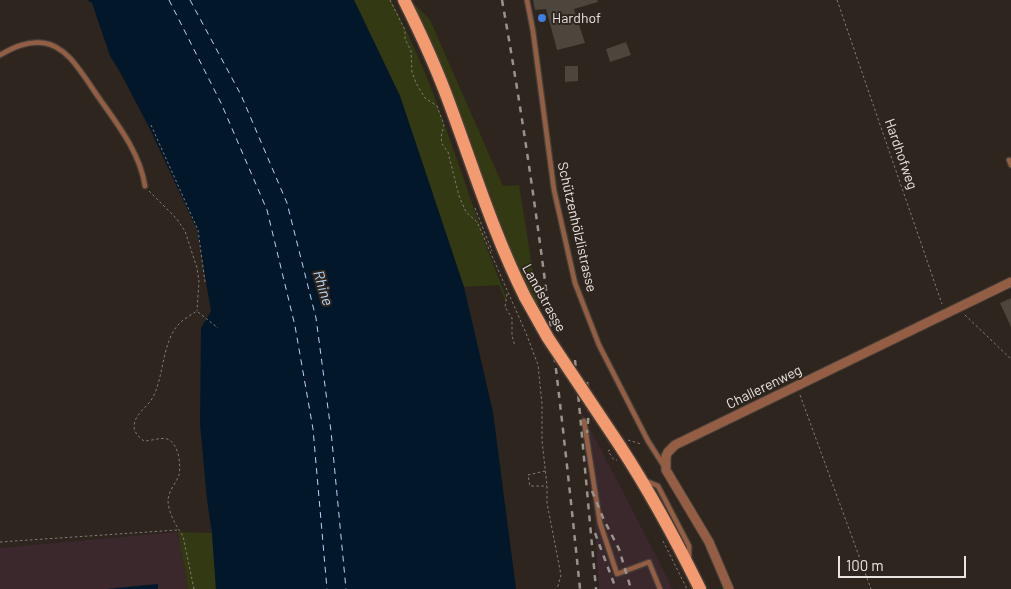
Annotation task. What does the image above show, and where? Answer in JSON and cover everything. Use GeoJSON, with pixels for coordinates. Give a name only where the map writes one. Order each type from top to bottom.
{"type":"FeatureCollection","features":[{"type":"Feature","properties":{"kind":"main road","name":"Landstrasse"},"geometry":{"type":"LineString","coordinates":[[404,0],[421,33],[450,104],[498,239],[525,297],[548,338],[617,447],[642,480],[700,589]]}},
{"type":"Feature","properties":{"kind":"street","name":"Challerenweg"},"geometry":{"type":"LineString","coordinates":[[666,470],[666,456],[675,445],[1011,282]]}},
{"type":"Feature","properties":{"kind":"street"},"geometry":{"type":"LineString","coordinates":[[666,470],[708,542],[729,589]]}},
{"type":"Feature","properties":{"kind":"lane","name":"Schützenhölzlistrasse"},"geometry":{"type":"LineString","coordinates":[[527,0],[533,31],[554,190],[575,283],[598,345],[648,441],[666,470]]}},
{"type":"Feature","properties":{"kind":"lane"},"geometry":{"type":"LineString","coordinates":[[0,55],[18,46],[44,43],[53,46],[69,57],[88,81],[126,138],[140,168],[145,186]]}},
{"type":"Feature","properties":{"kind":"lane"},"geometry":{"type":"LineString","coordinates":[[584,421],[600,523],[617,574],[649,562],[660,589]]}},
{"type":"Feature","properties":{"kind":"path"},"geometry":{"type":"LineString","coordinates":[[390,0],[405,30],[405,39],[411,51],[412,72],[416,83],[425,98],[437,106],[444,125],[441,137],[442,144],[448,152],[459,196],[466,212],[477,222],[526,333],[538,365],[542,404],[542,440],[548,486],[547,503],[561,574],[557,589]]}},
{"type":"Feature","properties":{"kind":"path","name":"Hardhofweg"},"geometry":{"type":"LineString","coordinates":[[837,0],[945,314]]}},
{"type":"Feature","properties":{"kind":"path"},"geometry":{"type":"LineString","coordinates":[[151,125],[198,230],[205,282]]}},
{"type":"Feature","properties":{"kind":"path"},"geometry":{"type":"LineString","coordinates":[[145,186],[176,218],[185,231],[197,268],[199,281],[197,311],[178,325],[168,342],[162,374],[153,399],[139,414],[134,428],[137,436],[144,441],[166,439],[175,447],[180,466],[179,475],[168,499],[169,509],[178,530],[183,536],[194,589]]}},
{"type":"Feature","properties":{"kind":"path"},"geometry":{"type":"LineString","coordinates":[[508,293],[505,307],[512,318],[512,336],[515,346]]}},
{"type":"Feature","properties":{"kind":"path"},"geometry":{"type":"LineString","coordinates":[[958,308],[1011,359]]}},
{"type":"Feature","properties":{"kind":"path"},"geometry":{"type":"LineString","coordinates":[[197,311],[218,328]]}},
{"type":"Feature","properties":{"kind":"path"},"geometry":{"type":"LineString","coordinates":[[797,387],[871,589]]}},
{"type":"Feature","properties":{"kind":"path"},"geometry":{"type":"LineString","coordinates":[[617,447],[648,441]]}},
{"type":"Feature","properties":{"kind":"path"},"geometry":{"type":"LineString","coordinates":[[617,447],[618,460],[614,460],[617,447]]}},
{"type":"Feature","properties":{"kind":"path"},"geometry":{"type":"LineString","coordinates":[[546,470],[528,475],[530,486],[548,486]]}},
{"type":"Feature","properties":{"kind":"path"},"geometry":{"type":"LineString","coordinates":[[0,542],[178,530]]}},
{"type":"Feature","properties":{"kind":"path"},"geometry":{"type":"LineString","coordinates":[[662,540],[687,589]]}},
{"type":"Feature","properties":{"kind":"shaded area"},"geometry":{"type":"Polygon","coordinates":[[[580,409],[673,589],[599,589],[594,512],[580,409]]]}},
{"type":"Feature","properties":{"kind":"shaded area"},"geometry":{"type":"Polygon","coordinates":[[[178,532],[188,589],[0,589],[0,548],[178,532]]]}},
{"type":"Feature","properties":{"kind":"green space"},"geometry":{"type":"Polygon","coordinates":[[[354,0],[391,0],[433,94],[491,253],[476,220],[506,297],[506,302],[499,285],[464,287],[400,96],[354,0]]]}},
{"type":"Feature","properties":{"kind":"green space"},"geometry":{"type":"Polygon","coordinates":[[[411,0],[430,20],[503,186],[519,185],[539,310],[512,257],[411,0]]]}},
{"type":"Feature","properties":{"kind":"green space"},"geometry":{"type":"Polygon","coordinates":[[[178,532],[212,533],[216,589],[188,589],[178,532]]]}},
{"type":"Feature","properties":{"kind":"water","name":"Rhine"},"geometry":{"type":"Polygon","coordinates":[[[87,0],[354,0],[400,96],[464,287],[493,412],[516,589],[216,589],[200,424],[201,328],[211,311],[197,230],[150,129],[110,56],[92,3],[87,0]]]}},
{"type":"Feature","properties":{"kind":"water"},"geometry":{"type":"Polygon","coordinates":[[[158,584],[158,589],[106,589],[158,584]]]}},
{"type":"Feature","properties":{"kind":"building"},"geometry":{"type":"Polygon","coordinates":[[[533,0],[597,0],[598,2],[574,9],[585,43],[557,50],[546,9],[535,10],[533,0]]]}},
{"type":"Feature","properties":{"kind":"building"},"geometry":{"type":"Polygon","coordinates":[[[626,42],[631,55],[610,62],[606,49],[626,42]]]}},
{"type":"Feature","properties":{"kind":"building"},"geometry":{"type":"Polygon","coordinates":[[[565,66],[578,66],[578,81],[565,82],[565,66]]]}},
{"type":"Feature","properties":{"kind":"building"},"geometry":{"type":"Polygon","coordinates":[[[1011,298],[1011,327],[1000,303],[1011,298]]]}},
{"type":"Feature","properties":{"kind":"ferry route"},"geometry":{"type":"LineString","coordinates":[[169,0],[221,103],[267,210],[295,326],[313,429],[327,589]]}},
{"type":"Feature","properties":{"kind":"ferry route"},"geometry":{"type":"LineString","coordinates":[[190,0],[241,95],[287,203],[316,318],[331,431],[346,589]]}},
{"type":"Feature","properties":{"kind":"railway"},"geometry":{"type":"LineString","coordinates":[[502,0],[515,73],[547,294],[580,589]]}},
{"type":"Feature","properties":{"kind":"railway"},"geometry":{"type":"LineString","coordinates":[[575,360],[596,589]]}},
{"type":"Feature","properties":{"kind":"railway"},"geometry":{"type":"LineString","coordinates":[[587,382],[589,411],[587,433]]}},
{"type":"Feature","properties":{"kind":"railway"},"geometry":{"type":"LineString","coordinates":[[592,491],[619,549],[631,589]]}},
{"type":"Feature","properties":{"kind":"railway"},"geometry":{"type":"LineString","coordinates":[[595,533],[616,589]]}},
{"type":"Feature","properties":{"kind":"place","name":"Hardhof"},"geometry":{"type":"Point","coordinates":[542,18]}}]}
